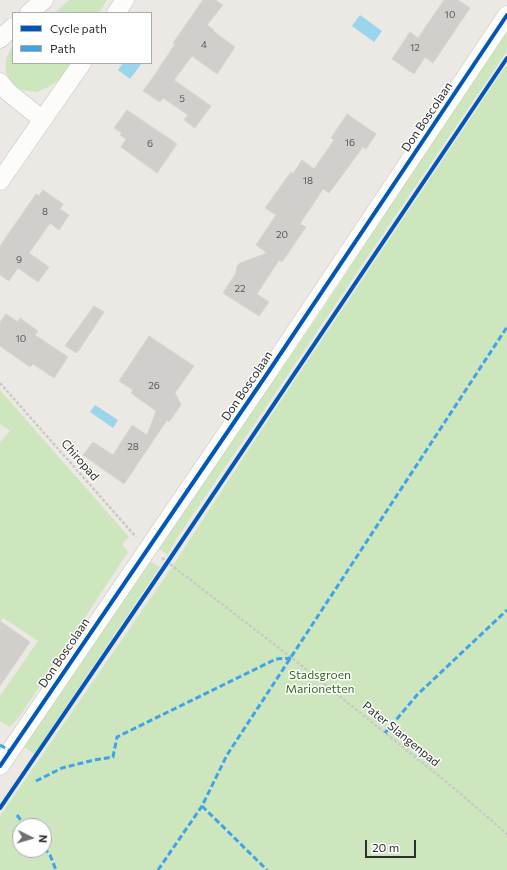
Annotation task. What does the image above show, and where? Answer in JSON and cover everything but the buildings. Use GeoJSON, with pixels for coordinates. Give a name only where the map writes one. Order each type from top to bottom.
{"type":"FeatureCollection","features":[{"type":"Feature","properties":{"kind":"street"},"geometry":{"type":"LineString","coordinates":[[30,12],[44,0]]}},
{"type":"Feature","properties":{"kind":"street"},"geometry":{"type":"LineString","coordinates":[[117,12],[125,0]]}},
{"type":"Feature","properties":{"kind":"street","name":"Don Boscolaan"},"geometry":{"type":"LineString","coordinates":[[0,766],[148,547],[270,371],[507,15]]}},
{"type":"Feature","properties":{"kind":"street"},"geometry":{"type":"LineString","coordinates":[[0,39],[12,29]]}},
{"type":"Feature","properties":{"kind":"street"},"geometry":{"type":"LineString","coordinates":[[0,181],[81,64]]}},
{"type":"Feature","properties":{"kind":"street"},"geometry":{"type":"LineString","coordinates":[[0,82],[8,92],[43,120]]}},
{"type":"Feature","properties":{"kind":"path"},"geometry":{"type":"LineString","coordinates":[[163,570],[172,556]]}},
{"type":"Feature","properties":{"kind":"green space"},"geometry":{"type":"Polygon","coordinates":[[[69,0],[107,0],[100,12],[56,12],[69,0]]]}},
{"type":"Feature","properties":{"kind":"green space"},"geometry":{"type":"Polygon","coordinates":[[[507,28],[507,51],[175,541],[168,555],[158,548],[322,310],[507,28]]]}},
{"type":"Feature","properties":{"kind":"green space"},"geometry":{"type":"Polygon","coordinates":[[[12,46],[12,64],[70,64],[63,78],[37,92],[21,90],[11,82],[6,72],[6,59],[12,46]]]}},
{"type":"Feature","properties":{"kind":"green space","name":"Stadsgroen Marionetten"},"geometry":{"type":"Polygon","coordinates":[[[507,64],[507,870],[0,870],[0,816],[168,573],[268,420],[507,64]]]}},
{"type":"Feature","properties":{"kind":"green space"},"geometry":{"type":"Polygon","coordinates":[[[0,390],[129,537],[122,544],[128,552],[20,716],[10,727],[0,721],[0,696],[38,641],[3,618],[0,622],[0,442],[10,431],[0,424],[0,390]]]}},
{"type":"Feature","properties":{"kind":"green space"},"geometry":{"type":"Polygon","coordinates":[[[148,561],[160,567],[34,754],[23,746],[148,561]]]}},
{"type":"Feature","properties":{"kind":"water"},"geometry":{"type":"Polygon","coordinates":[[[360,15],[382,31],[374,42],[352,26],[360,15]]]}},
{"type":"Feature","properties":{"kind":"water"},"geometry":{"type":"Polygon","coordinates":[[[122,64],[141,64],[130,79],[118,70],[122,64]]]}},
{"type":"Feature","properties":{"kind":"water"},"geometry":{"type":"Polygon","coordinates":[[[95,405],[118,420],[113,428],[90,412],[95,405]]]}},
{"type":"Feature","properties":{"kind":"marked path"},"geometry":{"type":"LineString","coordinates":[[158,870],[202,806],[227,755],[507,327]]}},
{"type":"Feature","properties":{"kind":"marked path"},"geometry":{"type":"LineString","coordinates":[[385,733],[417,695],[507,610]]}},
{"type":"Feature","properties":{"kind":"marked path"},"geometry":{"type":"LineString","coordinates":[[36,781],[62,768],[113,757],[117,737],[276,659],[292,658]]}},
{"type":"Feature","properties":{"kind":"marked path"},"geometry":{"type":"LineString","coordinates":[[0,745],[10,751]]}},
{"type":"Feature","properties":{"kind":"marked path"},"geometry":{"type":"LineString","coordinates":[[202,806],[267,870]]}},
{"type":"Feature","properties":{"kind":"marked path"},"geometry":{"type":"LineString","coordinates":[[51,858],[56,870]]}},
{"type":"Feature","properties":{"kind":"cycle path"},"geometry":{"type":"LineString","coordinates":[[0,766],[269,371],[507,15]]}},
{"type":"Feature","properties":{"kind":"cycle path"},"geometry":{"type":"LineString","coordinates":[[0,808],[507,58]]}}]}
